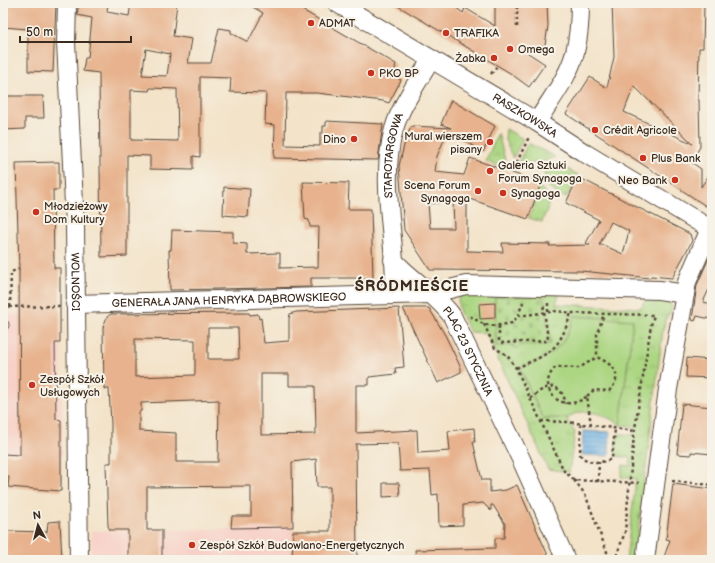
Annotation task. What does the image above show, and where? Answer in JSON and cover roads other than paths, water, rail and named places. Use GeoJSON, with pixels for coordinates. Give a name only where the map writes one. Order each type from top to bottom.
{"type":"FeatureCollection","features":[{"type":"Feature","properties":{"kind":"street","name":"WOLNOŚCI"},"geometry":{"type":"LineString","coordinates":[[67,3],[66,42],[75,225],[69,305],[79,560]]}},
{"type":"Feature","properties":{"kind":"street","name":"RASZKOWSKA"},"geometry":{"type":"LineString","coordinates":[[337,3],[537,122],[583,152],[711,230]]}},
{"type":"Feature","properties":{"kind":"street"},"geometry":{"type":"LineString","coordinates":[[537,122],[566,76],[575,52],[580,23],[580,3]]}},
{"type":"Feature","properties":{"kind":"street","name":"STAROTARGOWA"},"geometry":{"type":"LineString","coordinates":[[381,295],[394,285],[388,189],[390,147],[399,116],[431,59]]}},
{"type":"Feature","properties":{"kind":"street"},"geometry":{"type":"LineString","coordinates":[[645,560],[668,389],[687,282],[711,230]]}},
{"type":"Feature","properties":{"kind":"street"},"geometry":{"type":"LineString","coordinates":[[393,260],[430,294]]}},
{"type":"Feature","properties":{"kind":"street","name":"PLAC 23 STYCZNIA"},"geometry":{"type":"LineString","coordinates":[[430,294],[466,285],[659,290],[685,294]]}},
{"type":"Feature","properties":{"kind":"street","name":"GENERAŁA JANA HENRYKA DĄBROWSKIEGO"},"geometry":{"type":"LineString","coordinates":[[69,305],[430,294]]}},
{"type":"Feature","properties":{"kind":"street","name":"PLAC 23 STYCZNIA"},"geometry":{"type":"LineString","coordinates":[[430,294],[444,305],[452,316],[521,459],[566,560]]}},
{"type":"Feature","properties":{"kind":"water"},"geometry":{"type":"Polygon","coordinates":[[[583,431],[610,432],[609,456],[582,455],[583,431]]]}},
{"type":"Feature","properties":{"kind":"place","name":"ADMAT"},"geometry":{"type":"Point","coordinates":[311,23]}},
{"type":"Feature","properties":{"kind":"place","name":"TRAFIKA"},"geometry":{"type":"Point","coordinates":[446,33]}},
{"type":"Feature","properties":{"kind":"place","name":"Omega"},"geometry":{"type":"Point","coordinates":[510,49]}},
{"type":"Feature","properties":{"kind":"place","name":"Żabka"},"geometry":{"type":"Point","coordinates":[494,58]}},
{"type":"Feature","properties":{"kind":"place","name":"PKO BP"},"geometry":{"type":"Point","coordinates":[371,73]}},
{"type":"Feature","properties":{"kind":"place","name":"Crédit Agricole"},"geometry":{"type":"Point","coordinates":[595,130]}},
{"type":"Feature","properties":{"kind":"place","name":"Dino"},"geometry":{"type":"Point","coordinates":[354,139]}},
{"type":"Feature","properties":{"kind":"place","name":"Mural wierszem pisany"},"geometry":{"type":"Point","coordinates":[490,142]}},
{"type":"Feature","properties":{"kind":"place","name":"Plus Bank"},"geometry":{"type":"Point","coordinates":[643,158]}},
{"type":"Feature","properties":{"kind":"place","name":"Galeria Sztuki Forum Synagoga"},"geometry":{"type":"Point","coordinates":[490,171]}},
{"type":"Feature","properties":{"kind":"place","name":"Neo Bank"},"geometry":{"type":"Point","coordinates":[675,180]}},
{"type":"Feature","properties":{"kind":"place","name":"Scena Forum Synagoga"},"geometry":{"type":"Point","coordinates":[478,191]}},
{"type":"Feature","properties":{"kind":"place","name":"Synagoga"},"geometry":{"type":"Point","coordinates":[503,193]}},
{"type":"Feature","properties":{"kind":"place","name":"Młodzieżowy Dom Kultury"},"geometry":{"type":"Point","coordinates":[36,212]}},
{"type":"Feature","properties":{"kind":"place","name":"Zespół Szkół Usługowych"},"geometry":{"type":"Point","coordinates":[32,385]}},
{"type":"Feature","properties":{"kind":"place","name":"Zespół Szkół Budowlano-Energetycznych"},"geometry":{"type":"Point","coordinates":[192,545]}},
{"type":"Feature","properties":{"kind":"district","name":"ŚRÓDMIEŚCIE"},"geometry":{"type":"Point","coordinates":[412,286]}}]}
